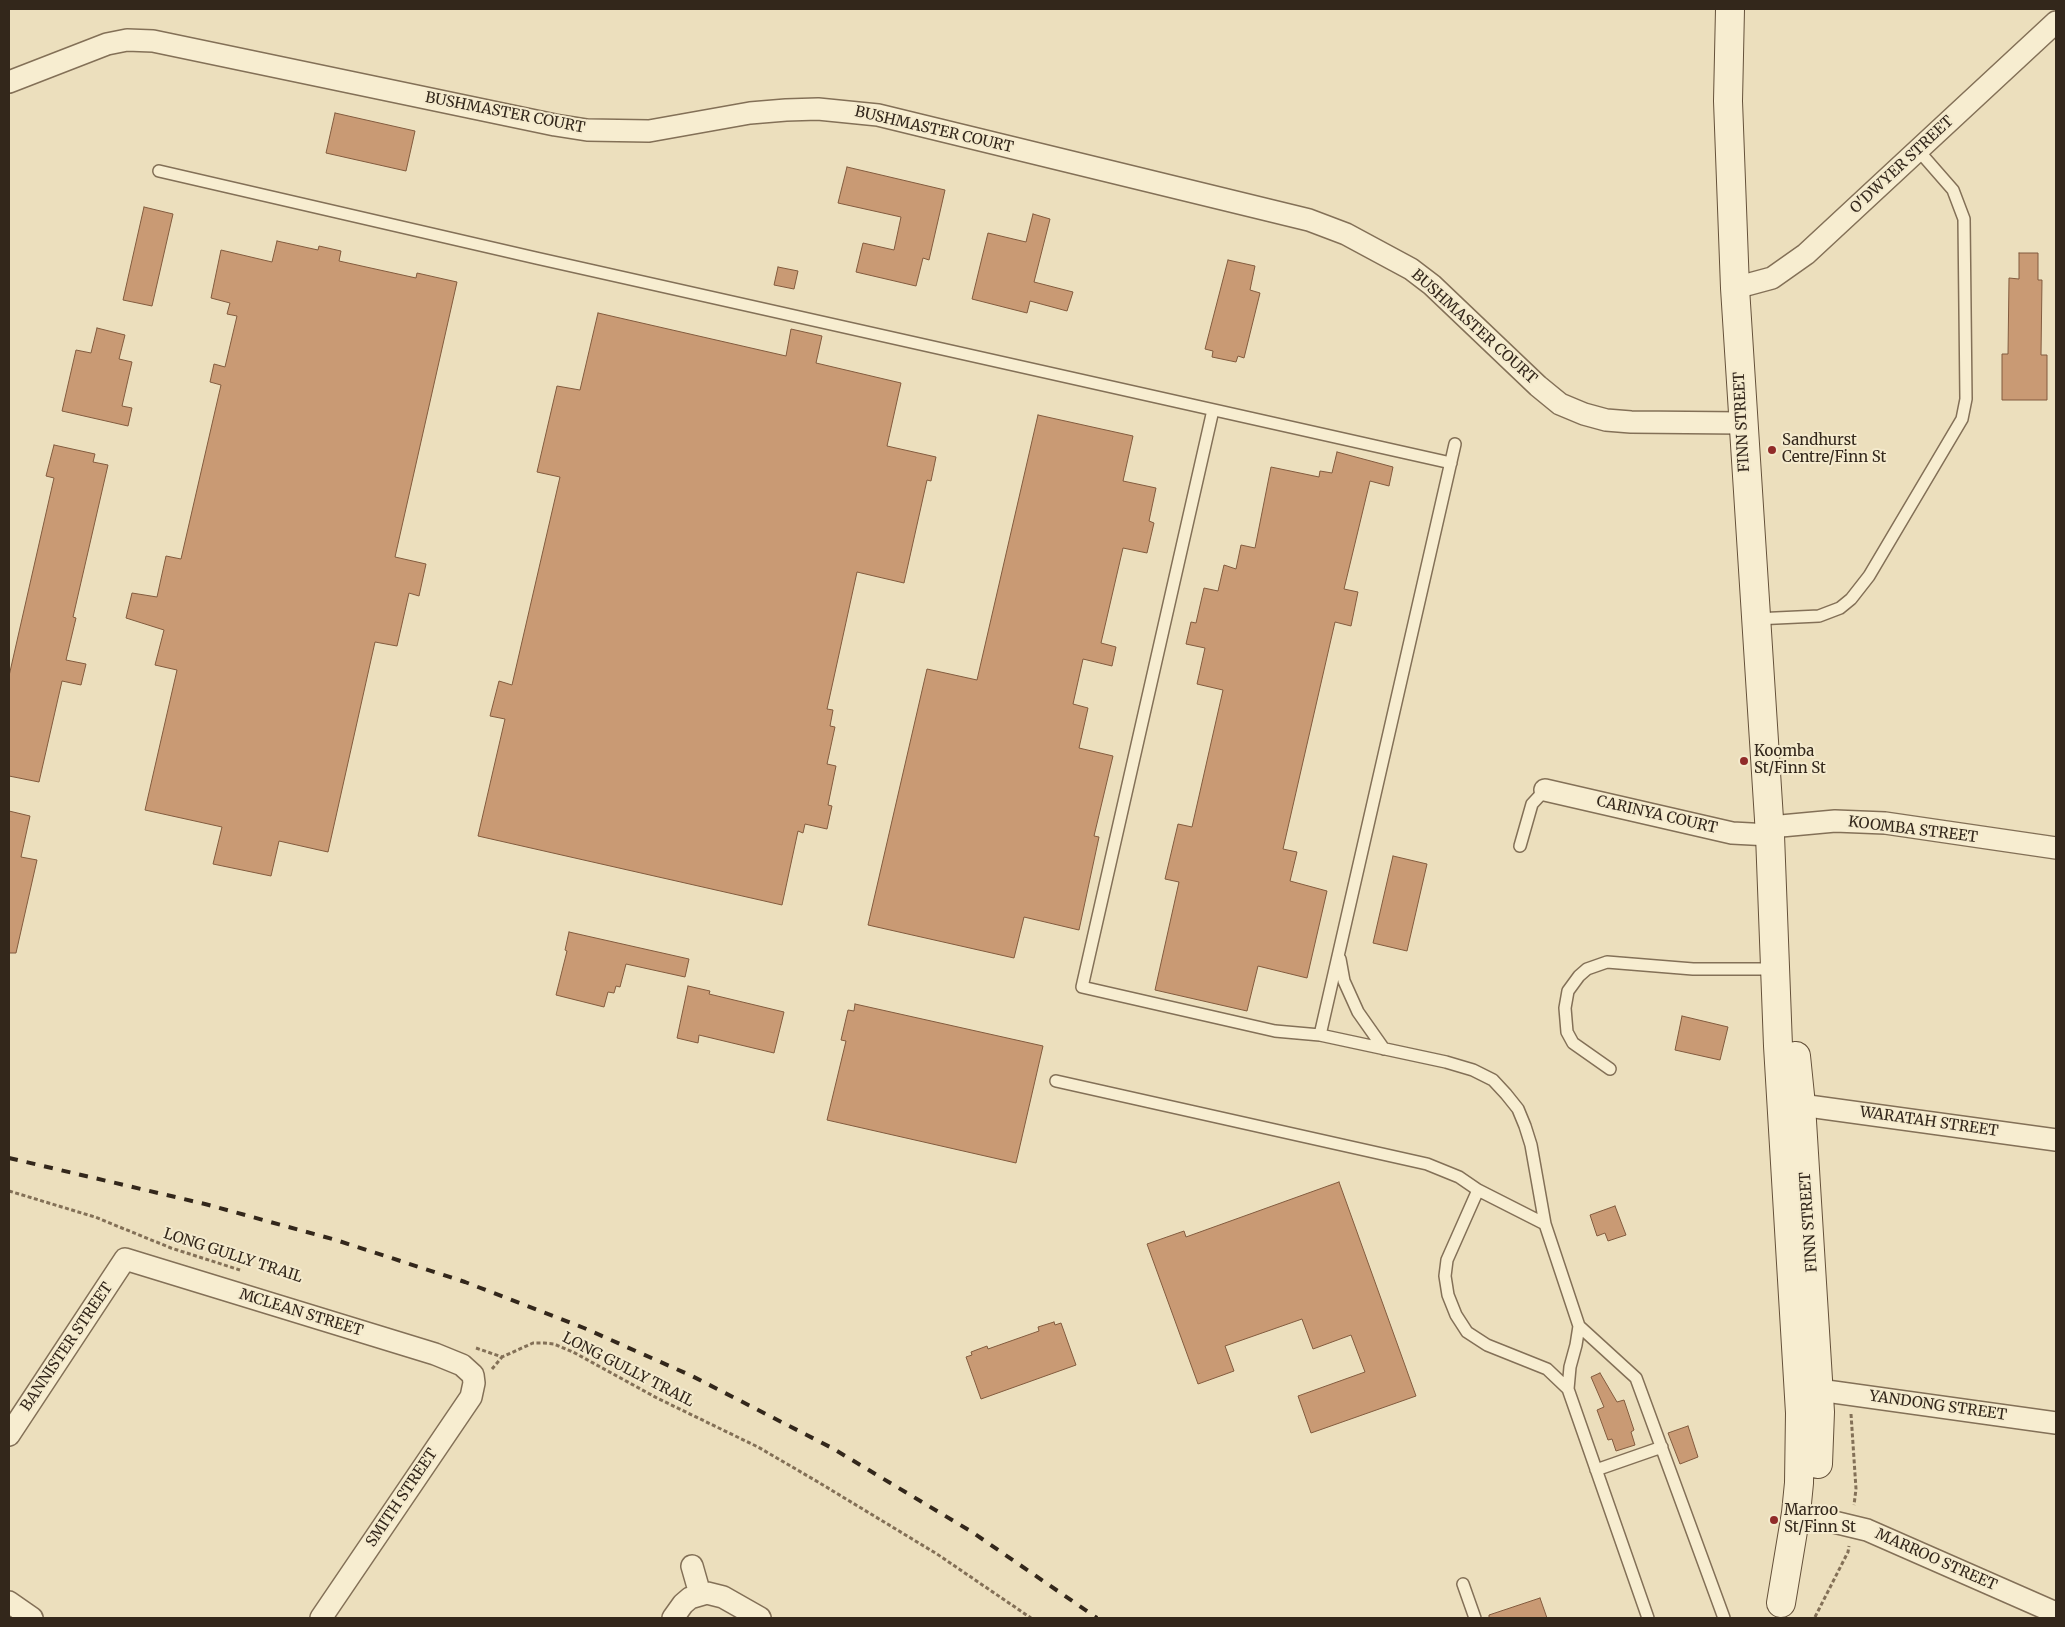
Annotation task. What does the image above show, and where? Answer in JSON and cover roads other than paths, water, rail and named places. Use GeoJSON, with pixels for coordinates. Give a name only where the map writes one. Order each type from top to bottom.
{"type":"FeatureCollection","features":[{"type":"Feature","properties":{"kind":"street","name":"FINN STREET"},"geometry":{"type":"LineString","coordinates":[[1730,9],[1728,101],[1742,423],[1770,831],[1792,1105],[1809,1389],[1801,1433],[1805,1515],[1778,1611]]}},
{"type":"Feature","properties":{"kind":"street","name":"O'DWYER STREET"},"geometry":{"type":"LineString","coordinates":[[1735,288],[1766,280],[1796,262],[2056,22]]}},
{"type":"Feature","properties":{"kind":"street","name":"BUSHMASTER COURT"},"geometry":{"type":"LineString","coordinates":[[9,82],[107,44],[127,40],[153,41],[555,126],[587,130],[649,131],[750,113],[786,110],[818,109],[878,116],[1309,220],[1346,234],[1411,269],[1459,310],[1538,386],[1568,407],[1606,420],[1742,423]]}},
{"type":"Feature","properties":{"kind":"street","name":"CARINYA COURT"},"geometry":{"type":"LineString","coordinates":[[1545,790],[1732,833],[1770,831]]}},
{"type":"Feature","properties":{"kind":"street","name":"KOOMBA STREET"},"geometry":{"type":"LineString","coordinates":[[1770,831],[1835,821],[1877,823],[2056,848]]}},
{"type":"Feature","properties":{"kind":"street","name":"FINN STREET"},"geometry":{"type":"LineString","coordinates":[[1770,831],[1775,969],[1792,1105]]}},
{"type":"Feature","properties":{"kind":"street","name":"WARATAH STREET"},"geometry":{"type":"LineString","coordinates":[[1792,1105],[2056,1140]]}},
{"type":"Feature","properties":{"kind":"street","name":"MCLEAN STREET"},"geometry":{"type":"LineString","coordinates":[[125,1258],[435,1354],[462,1365],[472,1376]]}},
{"type":"Feature","properties":{"kind":"street","name":"BANNISTER STREET"},"geometry":{"type":"LineString","coordinates":[[9,1435],[125,1258]]}},
{"type":"Feature","properties":{"kind":"street","name":"SMITH STREET"},"geometry":{"type":"LineString","coordinates":[[321,1618],[471,1397],[474,1383],[472,1376]]}},
{"type":"Feature","properties":{"kind":"street","name":"YANDONG STREET"},"geometry":{"type":"LineString","coordinates":[[1809,1389],[2056,1423]]}},
{"type":"Feature","properties":{"kind":"street","name":"MARROO STREET"},"geometry":{"type":"LineString","coordinates":[[1805,1515],[1867,1530],[2056,1613]]}},
{"type":"Feature","properties":{"kind":"street"},"geometry":{"type":"LineString","coordinates":[[692,1566],[700,1594]]}},
{"type":"Feature","properties":{"kind":"street"},"geometry":{"type":"LineString","coordinates":[[674,1618],[683,1604],[700,1594],[714,1594],[723,1597],[760,1618]]}},
{"type":"Feature","properties":{"kind":"street"},"geometry":{"type":"LineString","coordinates":[[9,1602],[32,1618]]}},
{"type":"Feature","properties":{"kind":"lane"},"geometry":{"type":"LineString","coordinates":[[1755,619],[1819,616],[1840,608],[1851,599],[1869,576],[1962,419],[1966,399],[1964,218],[1953,190],[1918,150]]}},
{"type":"Feature","properties":{"kind":"lane"},"geometry":{"type":"LineString","coordinates":[[159,171],[1451,463]]}},
{"type":"Feature","properties":{"kind":"lane"},"geometry":{"type":"LineString","coordinates":[[1213,410],[1082,987],[1275,1031],[1320,1035],[1473,1070],[1493,1080],[1506,1094],[1518,1109],[1531,1146],[1545,1224],[1578,1326],[1568,1389],[1648,1618]]}},
{"type":"Feature","properties":{"kind":"lane"},"geometry":{"type":"LineString","coordinates":[[1320,1035],[1455,444]]}},
{"type":"Feature","properties":{"kind":"lane"},"geometry":{"type":"LineString","coordinates":[[1520,846],[1532,804],[1545,790]]}},
{"type":"Feature","properties":{"kind":"lane"},"geometry":{"type":"LineString","coordinates":[[1339,954],[1344,981],[1358,1012],[1384,1049]]}},
{"type":"Feature","properties":{"kind":"lane"},"geometry":{"type":"LineString","coordinates":[[1610,1069],[1573,1043],[1567,1032],[1565,1008],[1568,991],[1578,976],[1587,969],[1608,962],[1693,969],[1775,969]]}},
{"type":"Feature","properties":{"kind":"lane"},"geometry":{"type":"LineString","coordinates":[[1056,1081],[1427,1164],[1459,1177],[1478,1190],[1545,1224]]}},
{"type":"Feature","properties":{"kind":"lane"},"geometry":{"type":"LineString","coordinates":[[1478,1190],[1447,1260],[1446,1285],[1456,1315],[1468,1332],[1487,1345],[1547,1369],[1568,1389]]}},
{"type":"Feature","properties":{"kind":"lane"},"geometry":{"type":"LineString","coordinates":[[1578,1326],[1636,1378],[1724,1618]]}},
{"type":"Feature","properties":{"kind":"lane"},"geometry":{"type":"LineString","coordinates":[[1596,1470],[1662,1447]]}},
{"type":"Feature","properties":{"kind":"lane"},"geometry":{"type":"LineString","coordinates":[[1463,1584],[1475,1618]]}},
{"type":"Feature","properties":{"kind":"railway"},"geometry":{"type":"LineString","coordinates":[[9,1158],[205,1204],[336,1240],[465,1282],[584,1328],[692,1376],[832,1448],[972,1532],[1097,1618]]}},
{"type":"Feature","properties":{"kind":"place","name":"Sandhurst Centre/Finn St"},"geometry":{"type":"Point","coordinates":[1772,450]}},
{"type":"Feature","properties":{"kind":"place","name":"Koomba St/Finn St"},"geometry":{"type":"Point","coordinates":[1744,761]}},
{"type":"Feature","properties":{"kind":"place","name":"Marroo St/Finn St"},"geometry":{"type":"Point","coordinates":[1774,1520]}}]}
